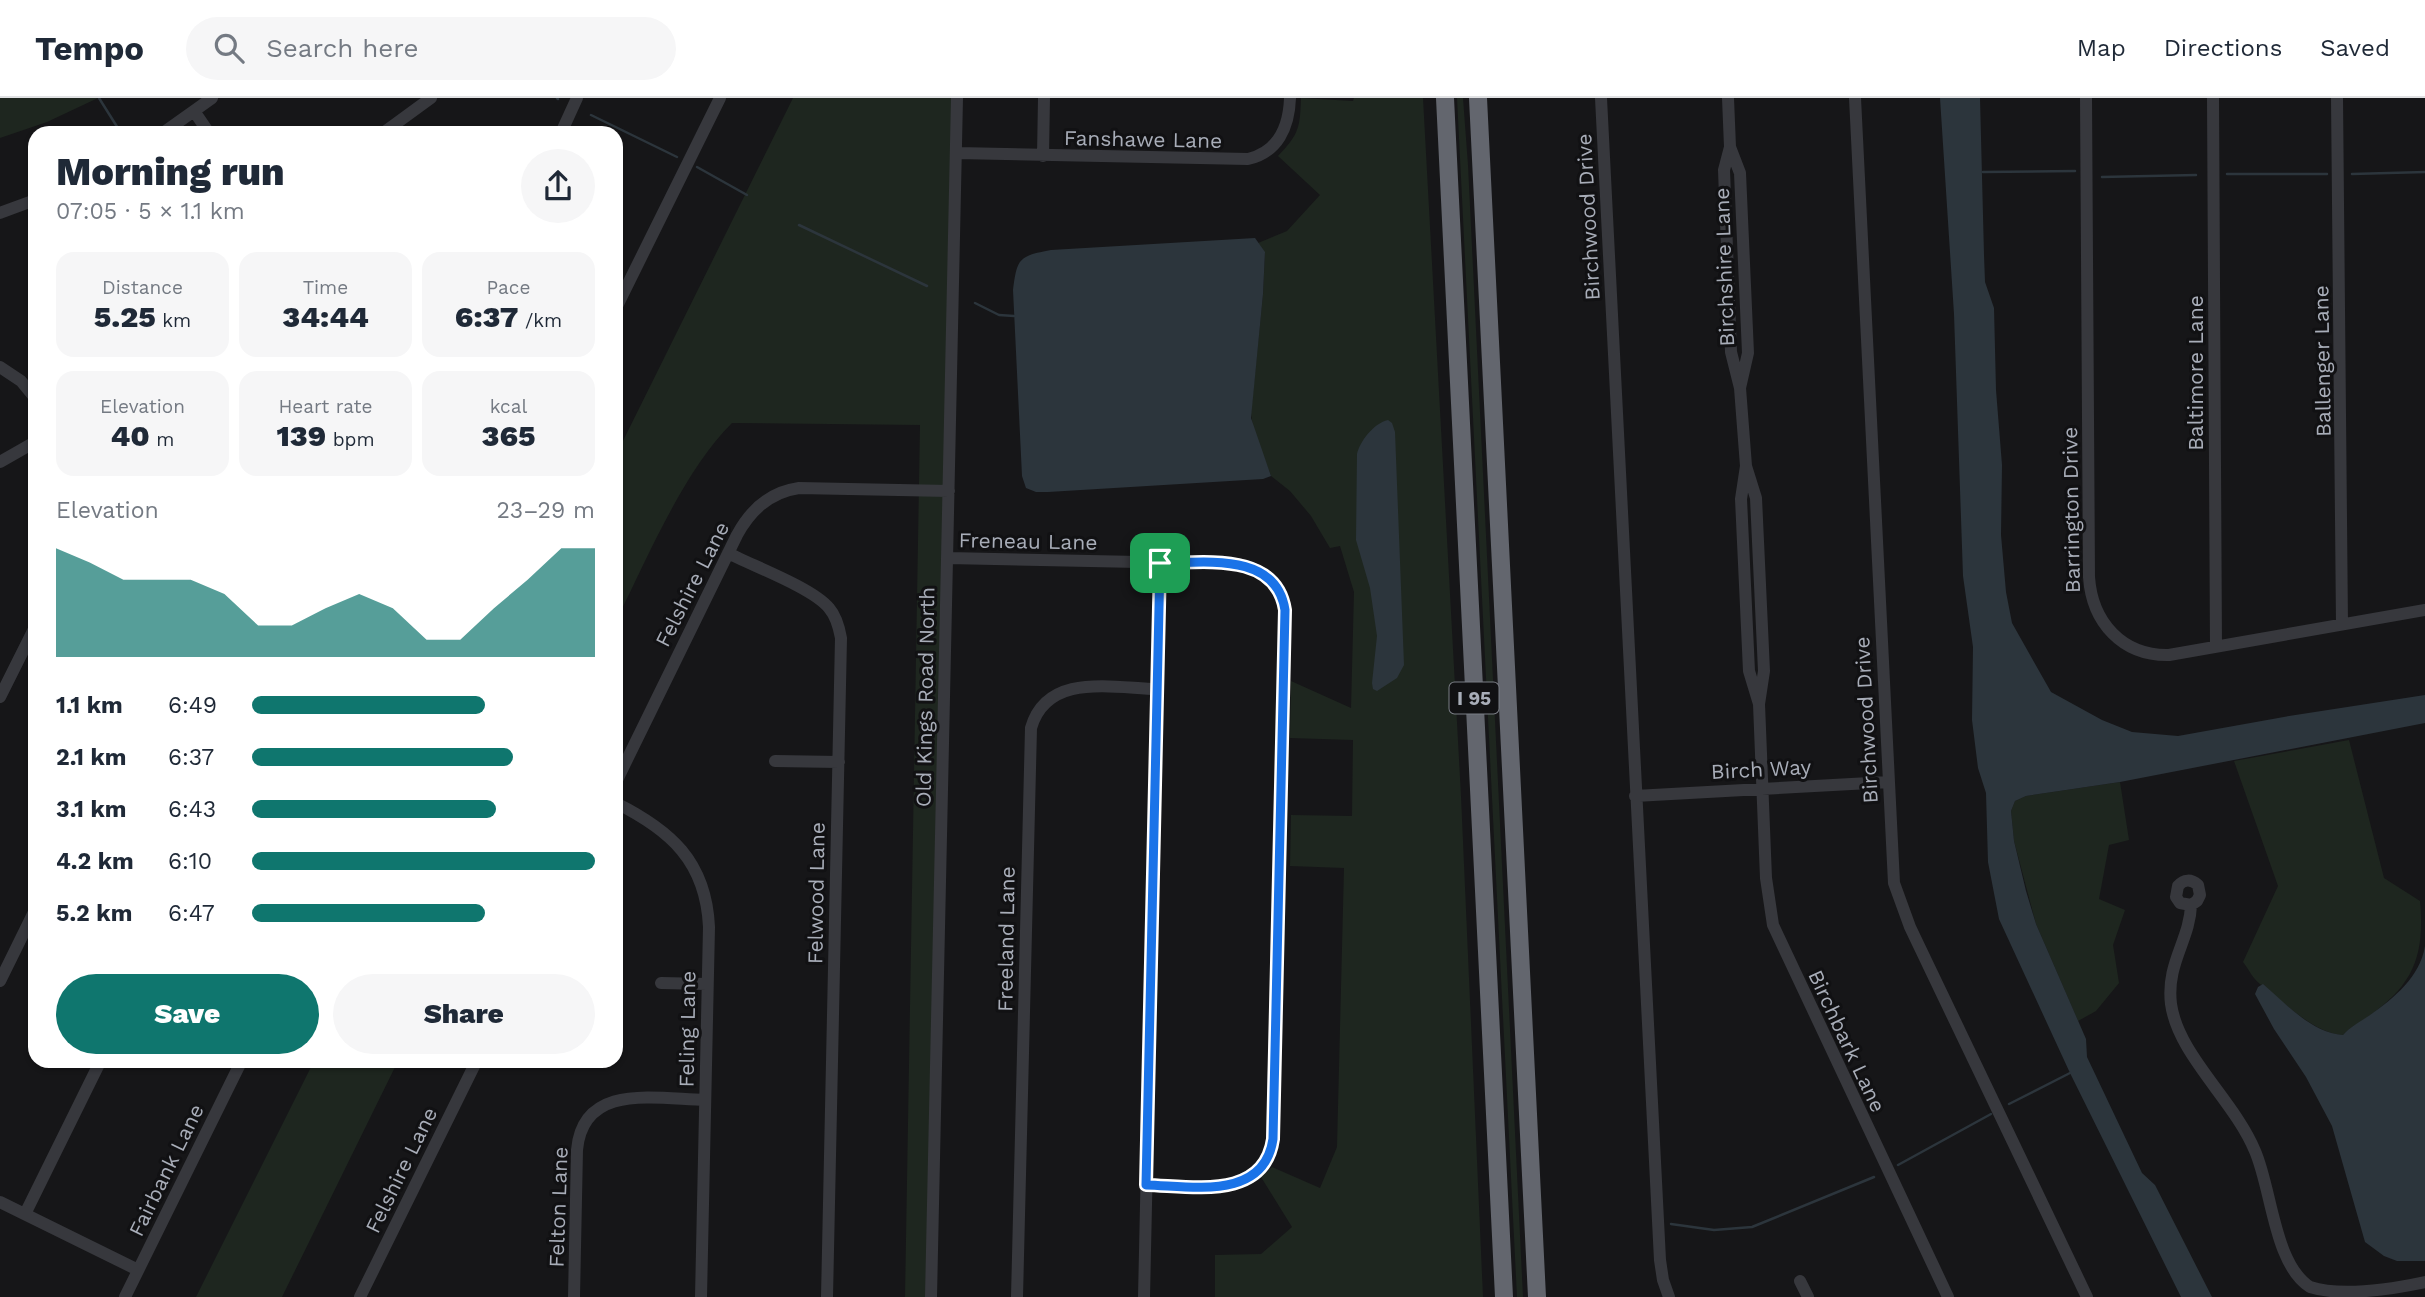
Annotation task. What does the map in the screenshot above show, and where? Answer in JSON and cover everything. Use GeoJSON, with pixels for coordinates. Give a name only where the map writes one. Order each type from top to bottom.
{"type":"FeatureCollection","features":[{"type":"Feature","properties":{"kind":"highway","name":"I 95"},"geometry":{"type":"LineString","coordinates":[[1445,98],[1504,1297]]}},
{"type":"Feature","properties":{"kind":"highway","name":"I 95"},"geometry":{"type":"LineString","coordinates":[[1478,98],[1537,1297]]}},
{"type":"Feature","properties":{"kind":"street"},"geometry":{"type":"LineString","coordinates":[[173,126],[212,98]]}},
{"type":"Feature","properties":{"kind":"street"},"geometry":{"type":"LineString","coordinates":[[393,126],[431,98]]}},
{"type":"Feature","properties":{"kind":"street"},"geometry":{"type":"LineString","coordinates":[[564,126],[577,98]]}},
{"type":"Feature","properties":{"kind":"street"},"geometry":{"type":"LineString","coordinates":[[623,294],[720,98]]}},
{"type":"Feature","properties":{"kind":"street","name":"Old Kings Road North"},"geometry":{"type":"LineString","coordinates":[[932,1297],[957,98]]}},
{"type":"Feature","properties":{"kind":"street"},"geometry":{"type":"LineString","coordinates":[[1042,156],[1044,98]]}},
{"type":"Feature","properties":{"kind":"street","name":"Fanshawe Lane"},"geometry":{"type":"LineString","coordinates":[[957,153],[1226,160],[1255,157],[1271,149],[1282,135],[1289,118],[1290,98]]}},
{"type":"Feature","properties":{"kind":"street","name":"Birchwood Drive"},"geometry":{"type":"LineString","coordinates":[[1601,98],[1660,1260],[1669,1297]]}},
{"type":"Feature","properties":{"kind":"street","name":"Birchshire Lane"},"geometry":{"type":"LineString","coordinates":[[1728,98],[1730,147],[1740,173],[1748,353],[1740,387],[1746,466],[1741,499],[1749,671],[1759,704],[1763,788]]}},
{"type":"Feature","properties":{"kind":"street","name":"Birchwood Drive"},"geometry":{"type":"LineString","coordinates":[[1854,98],[1893,872],[1900,905],[2087,1297]]}},
{"type":"Feature","properties":{"kind":"street","name":"Barrington Drive"},"geometry":{"type":"LineString","coordinates":[[2086,98],[2091,596],[2099,617],[2118,639],[2137,650],[2161,655],[2425,610]]}},
{"type":"Feature","properties":{"kind":"street","name":"Baltimore Lane"},"geometry":{"type":"LineString","coordinates":[[2213,98],[2216,647]]}},
{"type":"Feature","properties":{"kind":"street","name":"Ballenger Lane"},"geometry":{"type":"LineString","coordinates":[[2337,98],[2342,624]]}},
{"type":"Feature","properties":{"kind":"street"},"geometry":{"type":"LineString","coordinates":[[194,111],[204,126]]}},
{"type":"Feature","properties":{"kind":"street"},"geometry":{"type":"LineString","coordinates":[[0,213],[28,203]]}},
{"type":"Feature","properties":{"kind":"street"},"geometry":{"type":"LineString","coordinates":[[0,367],[21,381],[28,390]]}},
{"type":"Feature","properties":{"kind":"street"},"geometry":{"type":"LineString","coordinates":[[0,462],[28,446]]}},
{"type":"Feature","properties":{"kind":"street","name":"Felshire Lane"},"geometry":{"type":"LineString","coordinates":[[623,768],[728,554],[751,513],[764,501],[787,490],[805,488],[949,491]]}},
{"type":"Feature","properties":{"kind":"street","name":"Felwood Lane"},"geometry":{"type":"LineString","coordinates":[[728,554],[819,599],[829,607],[840,631],[842,646],[827,1297]]}},
{"type":"Feature","properties":{"kind":"street","name":"Freneau Lane"},"geometry":{"type":"LineString","coordinates":[[948,558],[1248,566],[1271,581],[1284,604],[1272,1146],[1268,1159],[1254,1175],[1242,1182],[1226,1186],[1146,1185]]}},
{"type":"Feature","properties":{"kind":"street"},"geometry":{"type":"LineString","coordinates":[[1144,1297],[1160,563]]}},
{"type":"Feature","properties":{"kind":"street"},"geometry":{"type":"LineString","coordinates":[[0,697],[28,641]]}},
{"type":"Feature","properties":{"kind":"street","name":"Freeland Lane"},"geometry":{"type":"LineString","coordinates":[[1017,1297],[1031,728],[1041,706],[1064,690],[1083,687],[1157,689]]}},
{"type":"Feature","properties":{"kind":"street"},"geometry":{"type":"LineString","coordinates":[[775,761],[839,762]]}},
{"type":"Feature","properties":{"kind":"street","name":"Birch Way"},"geometry":{"type":"LineString","coordinates":[[1635,796],[1888,782]]}},
{"type":"Feature","properties":{"kind":"street","name":"Birchbark Lane"},"geometry":{"type":"LineString","coordinates":[[1763,788],[1767,890],[1776,936],[1948,1297]]}},
{"type":"Feature","properties":{"kind":"street","name":"Feling Lane"},"geometry":{"type":"LineString","coordinates":[[623,807],[666,832],[687,856],[698,876],[709,920],[701,1297]]}},
{"type":"Feature","properties":{"kind":"street"},"geometry":{"type":"LineString","coordinates":[[2191,905],[2191,916],[2172,969],[2170,992],[2175,1019],[2189,1051],[2247,1133],[2264,1174],[2287,1262],[2307,1284],[2332,1296],[2417,1288]]}},
{"type":"Feature","properties":{"kind":"street"},"geometry":{"type":"LineString","coordinates":[[0,981],[28,924]]}},
{"type":"Feature","properties":{"kind":"street"},"geometry":{"type":"LineString","coordinates":[[661,983],[708,985]]}},
{"type":"Feature","properties":{"kind":"street"},"geometry":{"type":"LineString","coordinates":[[25,1214],[97,1068]]}},
{"type":"Feature","properties":{"kind":"street","name":"Fairbank Lane"},"geometry":{"type":"LineString","coordinates":[[125,1297],[238,1068]]}},
{"type":"Feature","properties":{"kind":"street","name":"Felshire Lane"},"geometry":{"type":"LineString","coordinates":[[360,1297],[473,1068]]}},
{"type":"Feature","properties":{"kind":"street","name":"Felton Lane"},"geometry":{"type":"LineString","coordinates":[[574,1297],[578,1145],[582,1129],[589,1118],[601,1106],[619,1100],[705,1100]]}},
{"type":"Feature","properties":{"kind":"street"},"geometry":{"type":"LineString","coordinates":[[0,1202],[138,1270]]}},
{"type":"Feature","properties":{"kind":"street"},"geometry":{"type":"LineString","coordinates":[[1800,1281],[1808,1297]]}},
{"type":"Feature","properties":{"kind":"shaded area"},"geometry":{"type":"Polygon","coordinates":[[[0,98],[98,98],[47,122],[28,126],[28,128],[0,138],[0,98]]]}},
{"type":"Feature","properties":{"kind":"shaded area"},"geometry":{"type":"Polygon","coordinates":[[[793,98],[953,98],[926,1297],[905,1297],[920,425],[732,423],[715,442],[682,490],[623,607],[623,441],[793,98]]]}},
{"type":"Feature","properties":{"kind":"shaded area"},"geometry":{"type":"Polygon","coordinates":[[[1301,98],[1353,101],[1354,98],[1423,98],[1461,796],[1483,1297],[1215,1297],[1215,1255],[1261,1254],[1292,1227],[1261,1177],[1272,1167],[1320,1188],[1337,1147],[1344,868],[1290,866],[1291,815],[1352,816],[1353,740],[1290,738],[1291,681],[1351,708],[1354,592],[1340,546],[1330,548],[1311,516],[1290,491],[1271,476],[1253,428],[1251,413],[1265,253],[1258,243],[1287,231],[1320,195],[1278,156],[1297,130],[1301,98]]]}},
{"type":"Feature","properties":{"kind":"shaded area"},"geometry":{"type":"Polygon","coordinates":[[[1457,98],[1463,98],[1468,165],[1523,1297],[1517,1297],[1457,98]]]}},
{"type":"Feature","properties":{"kind":"shaded area"},"geometry":{"type":"Polygon","coordinates":[[[1940,98],[1980,98],[1985,282],[1994,308],[1996,390],[2002,465],[2001,535],[2006,592],[2012,623],[2051,692],[2102,720],[2132,732],[2178,736],[2425,695],[2425,723],[2120,782],[2026,796],[2015,801],[2011,811],[2014,841],[2036,924],[2086,1039],[2087,1057],[2142,1173],[2155,1185],[2212,1297],[2181,1297],[2070,1073],[1999,919],[1988,862],[1986,793],[1978,768],[1972,720],[1973,647],[1963,576],[1954,314],[1940,98]]]}},
{"type":"Feature","properties":{"kind":"shaded area"},"geometry":{"type":"Polygon","coordinates":[[[1255,238],[1265,252],[1251,418],[1271,476],[1263,479],[1048,492],[1036,492],[1026,488],[1022,476],[1013,290],[1016,271],[1022,260],[1032,254],[1051,250],[1255,238]]]}},
{"type":"Feature","properties":{"kind":"shaded area"},"geometry":{"type":"Polygon","coordinates":[[[1388,420],[1395,432],[1404,665],[1397,678],[1377,691],[1373,689],[1372,683],[1377,636],[1370,588],[1356,540],[1357,454],[1368,433],[1388,420]]]}},
{"type":"Feature","properties":{"kind":"shaded area"},"geometry":{"type":"Polygon","coordinates":[[[2349,740],[2384,878],[2420,901],[2421,920],[2418,953],[2406,980],[2384,1004],[2343,1035],[2321,1029],[2299,1015],[2257,982],[2243,962],[2278,886],[2234,761],[2349,740]]]}},
{"type":"Feature","properties":{"kind":"shaded area"},"geometry":{"type":"Polygon","coordinates":[[[2120,782],[2129,840],[2109,845],[2099,899],[2125,910],[2113,945],[2119,983],[2096,1011],[2078,1021],[2036,924],[2014,841],[2011,811],[2015,801],[2026,796],[2120,782]]]}},
{"type":"Feature","properties":{"kind":"shaded area"},"geometry":{"type":"Polygon","coordinates":[[[2425,946],[2425,1261],[2397,1261],[2384,1256],[2365,1242],[2332,1126],[2306,1077],[2274,1029],[2255,994],[2263,984],[2310,1023],[2343,1035],[2405,986],[2418,967],[2425,946]]]}},
{"type":"Feature","properties":{"kind":"shaded area"},"geometry":{"type":"Polygon","coordinates":[[[310,1068],[395,1068],[282,1297],[196,1297],[310,1068]]]}},
{"type":"Feature","properties":{"kind":"waterway"},"geometry":{"type":"LineString","coordinates":[[99,98],[117,126]]}},
{"type":"Feature","properties":{"kind":"waterway"},"geometry":{"type":"LineString","coordinates":[[591,115],[614,126]]}},
{"type":"Feature","properties":{"kind":"waterway"},"geometry":{"type":"LineString","coordinates":[[623,131],[677,157]]}},
{"type":"Feature","properties":{"kind":"waterway"},"geometry":{"type":"LineString","coordinates":[[697,167],[747,195]]}},
{"type":"Feature","properties":{"kind":"waterway"},"geometry":{"type":"LineString","coordinates":[[1983,172],[2075,171]]}},
{"type":"Feature","properties":{"kind":"waterway"},"geometry":{"type":"LineString","coordinates":[[2352,174],[2425,172]]}},
{"type":"Feature","properties":{"kind":"waterway"},"geometry":{"type":"LineString","coordinates":[[2227,174],[2327,174]]}},
{"type":"Feature","properties":{"kind":"waterway"},"geometry":{"type":"LineString","coordinates":[[2102,177],[2196,175]]}},
{"type":"Feature","properties":{"kind":"waterway"},"geometry":{"type":"LineString","coordinates":[[799,225],[927,286]]}},
{"type":"Feature","properties":{"kind":"waterway"},"geometry":{"type":"LineString","coordinates":[[975,303],[999,315],[1014,316]]}},
{"type":"Feature","properties":{"kind":"waterway"},"geometry":{"type":"LineString","coordinates":[[2009,1104],[2070,1073]]}},
{"type":"Feature","properties":{"kind":"waterway"},"geometry":{"type":"LineString","coordinates":[[1898,1165],[1991,1114]]}},
{"type":"Feature","properties":{"kind":"waterway"},"geometry":{"type":"LineString","coordinates":[[1671,1224],[1714,1230],[1752,1227],[1874,1177]]}},
{"type":"Feature","properties":{"kind":"route"},"geometry":{"type":"LineString","coordinates":[[1160,563],[1230,564],[1251,568],[1274,584],[1285,610],[1274,1130],[1270,1153],[1259,1170],[1242,1182],[1226,1186],[1146,1185],[1160,563]]}}]}
